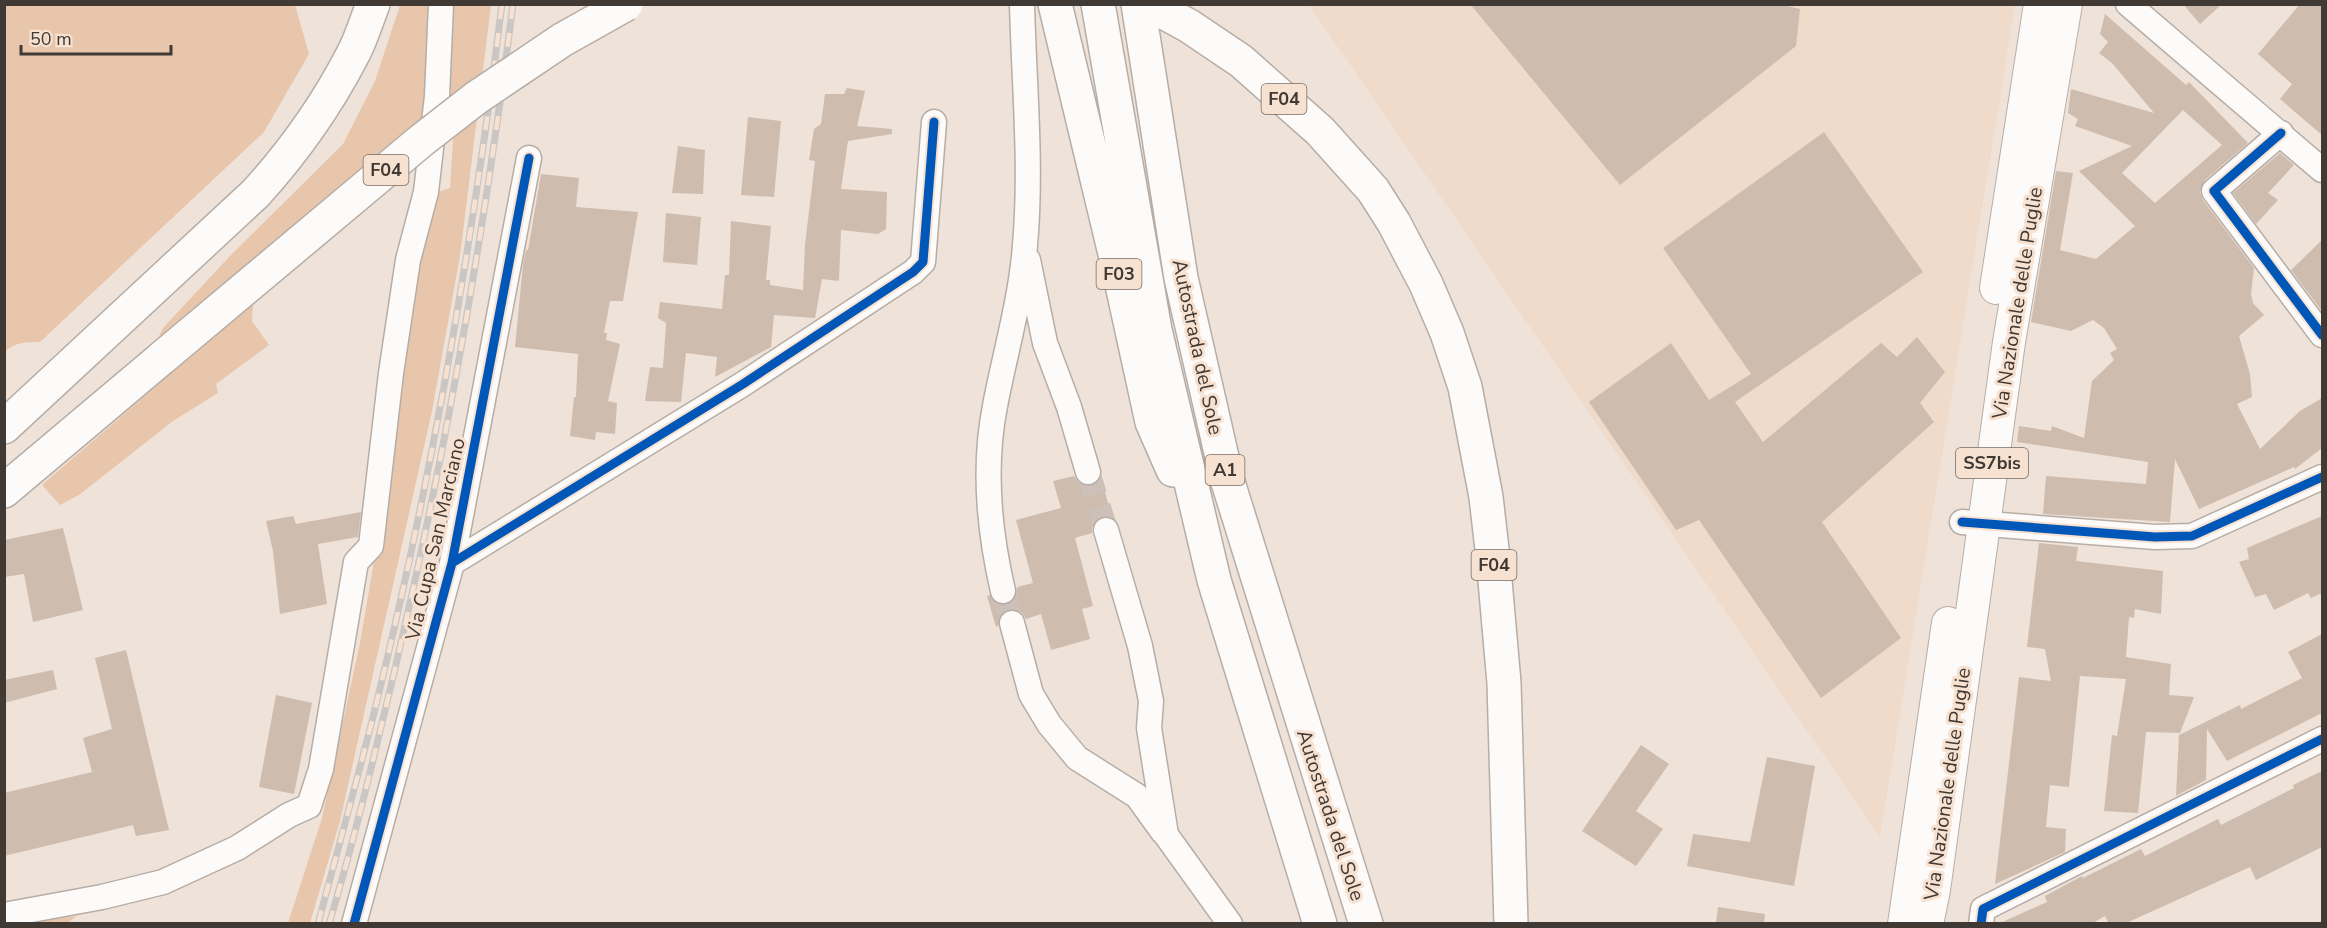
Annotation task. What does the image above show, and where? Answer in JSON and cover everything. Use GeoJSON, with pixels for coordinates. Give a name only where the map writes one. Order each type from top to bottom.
{"type":"FeatureCollection","features":[{"type":"Feature","properties":{"kind":"highway"},"geometry":{"type":"LineString","coordinates":[[4,427],[256,193],[291,154],[321,112],[353,54],[373,4]]}},
{"type":"Feature","properties":{"kind":"highway","name":"F04"},"geometry":{"type":"LineString","coordinates":[[4,491],[422,140],[476,98],[562,39],[626,4]]}},
{"type":"Feature","properties":{"kind":"highway","name":"F03"},"geometry":{"type":"LineString","coordinates":[[1055,4],[1152,422],[1204,537]]}},
{"type":"Feature","properties":{"kind":"highway","name":"Autostrada del Sole"},"geometry":{"type":"LineString","coordinates":[[1098,4],[1155,330],[1214,580],[1320,924]]}},
{"type":"Feature","properties":{"kind":"highway","name":"Autostrada del Sole"},"geometry":{"type":"LineString","coordinates":[[1138,4],[1181,278],[1227,479],[1366,924]]}},
{"type":"Feature","properties":{"kind":"highway","name":"F04"},"geometry":{"type":"LineString","coordinates":[[1149,4],[1190,26],[1250,69],[1320,131],[1373,190],[1394,223],[1426,284],[1447,333],[1465,387],[1486,497],[1493,558],[1504,683],[1511,924]]}},
{"type":"Feature","properties":{"kind":"main road","name":"Via Nazionale delle Puglie"},"geometry":{"type":"LineString","coordinates":[[1927,924],[1935,879],[1973,523],[2040,4]]}},
{"type":"Feature","properties":{"kind":"main road","name":"Via Nazionale delle Puglie"},"geometry":{"type":"LineString","coordinates":[[1904,924],[1973,523],[2009,342],[2066,4]]}},
{"type":"Feature","properties":{"kind":"street"},"geometry":{"type":"LineString","coordinates":[[4,915],[102,897],[163,882],[237,848],[289,815],[309,806],[321,769],[356,562],[371,546],[391,373],[406,272],[426,192],[437,96],[441,4]]}},
{"type":"Feature","properties":{"kind":"street"},"geometry":{"type":"LineString","coordinates":[[1003,591],[988,488],[994,408],[1010,340],[1025,246],[1027,164],[1022,4]]}},
{"type":"Feature","properties":{"kind":"street"},"geometry":{"type":"LineString","coordinates":[[2128,4],[2322,170]]}},
{"type":"Feature","properties":{"kind":"street"},"geometry":{"type":"LineString","coordinates":[[452,563],[743,384],[914,272],[923,262],[934,122]]}},
{"type":"Feature","properties":{"kind":"street"},"geometry":{"type":"LineString","coordinates":[[2281,133],[2214,191],[2322,334]]}},
{"type":"Feature","properties":{"kind":"street","name":"Via Cupa San Marciano"},"geometry":{"type":"LineString","coordinates":[[354,924],[452,563],[529,158]]}},
{"type":"Feature","properties":{"kind":"street"},"geometry":{"type":"LineString","coordinates":[[1025,246],[1045,343],[1069,407],[1088,472]]}},
{"type":"Feature","properties":{"kind":"street"},"geometry":{"type":"LineString","coordinates":[[1973,523],[2155,537],[2192,536],[2322,477]]}},
{"type":"Feature","properties":{"kind":"street"},"geometry":{"type":"LineString","coordinates":[[1106,530],[1140,646],[1151,701],[1149,728],[1166,836]]}},
{"type":"Feature","properties":{"kind":"street"},"geometry":{"type":"LineString","coordinates":[[1011,623],[1031,694],[1049,724],[1077,758],[1137,796],[1230,924]]}},
{"type":"Feature","properties":{"kind":"street"},"geometry":{"type":"LineString","coordinates":[[1982,924],[1983,909],[2322,739]]}},
{"type":"Feature","properties":{"kind":"shaded area"},"geometry":{"type":"Polygon","coordinates":[[[5,4],[295,5],[309,54],[264,132],[40,342],[17,344],[5,352],[5,4]]]}},
{"type":"Feature","properties":{"kind":"shaded area"},"geometry":{"type":"Polygon","coordinates":[[[400,5],[491,5],[460,256],[432,411],[340,821],[310,923],[288,923],[322,818],[360,643],[383,509],[409,292],[432,194],[450,188],[456,93],[256,257],[252,321],[269,345],[216,384],[218,393],[173,421],[79,495],[60,505],[42,485],[160,383],[183,360],[161,343],[159,336],[163,328],[229,257],[343,144],[375,81],[400,5]]]}},
{"type":"Feature","properties":{"kind":"shaded area"},"geometry":{"type":"Polygon","coordinates":[[[1309,5],[2015,5],[1880,837],[1309,5]]]}},
{"type":"Feature","properties":{"kind":"shaded area"},"geometry":{"type":"Polygon","coordinates":[[[77,916],[67,923],[26,923],[77,916]]]}},
{"type":"Feature","properties":{"kind":"building"},"geometry":{"type":"Polygon","coordinates":[[[1470,4],[1779,4],[1800,9],[1796,46],[1620,185],[1470,4]]]}},
{"type":"Feature","properties":{"kind":"building"},"geometry":{"type":"Polygon","coordinates":[[[2183,4],[2222,4],[2200,24],[2183,4]]]}},
{"type":"Feature","properties":{"kind":"building"},"geometry":{"type":"Polygon","coordinates":[[[2300,4],[2322,4],[2322,135],[2280,99],[2292,84],[2258,54],[2300,4]]]}},
{"type":"Feature","properties":{"kind":"building"},"geometry":{"type":"Polygon","coordinates":[[[2105,14],[2186,85],[2189,82],[2248,143],[2205,180],[2200,192],[2203,200],[2254,268],[2251,294],[2253,303],[2264,315],[2239,336],[2250,374],[2252,397],[2237,404],[2260,449],[2300,411],[2322,398],[2322,448],[2295,469],[2294,467],[2199,509],[2175,459],[2170,522],[2043,514],[2046,476],[2146,484],[2148,462],[2017,442],[2019,426],[2051,431],[2052,426],[2084,438],[2092,381],[2114,360],[2110,353],[2117,349],[2104,328],[2093,320],[2071,331],[2031,322],[2056,171],[2073,173],[2060,250],[2096,259],[2135,226],[2079,171],[2132,146],[2075,126],[2078,119],[2068,113],[2071,89],[2154,113],[2112,63],[2099,53],[2108,42],[2100,34],[2105,14]],[[2183,110],[2122,173],[2155,203],[2222,145],[2183,110]]]}},
{"type":"Feature","properties":{"kind":"building"},"geometry":{"type":"Polygon","coordinates":[[[847,88],[865,91],[857,126],[892,129],[892,134],[848,141],[841,189],[887,192],[886,229],[878,234],[841,230],[839,281],[822,279],[815,318],[774,315],[771,347],[715,377],[717,357],[686,353],[681,402],[645,401],[650,367],[663,368],[666,323],[658,318],[660,302],[722,309],[725,275],[729,275],[731,221],[771,226],[766,280],[770,280],[770,285],[803,290],[805,245],[815,161],[809,160],[814,129],[821,124],[825,94],[844,94],[847,88]]]}},
{"type":"Feature","properties":{"kind":"building"},"geometry":{"type":"Polygon","coordinates":[[[748,117],[781,121],[774,197],[741,195],[748,117]]]}},
{"type":"Feature","properties":{"kind":"building"},"geometry":{"type":"Polygon","coordinates":[[[1824,132],[1923,272],[1735,402],[1763,442],[1881,343],[1897,357],[1917,337],[1945,372],[1920,403],[1934,422],[1822,522],[1901,638],[1821,698],[1699,520],[1676,530],[1589,402],[1671,343],[1709,400],[1751,374],[1663,248],[1824,132]]]}},
{"type":"Feature","properties":{"kind":"building"},"geometry":{"type":"Polygon","coordinates":[[[678,146],[705,150],[703,194],[672,193],[678,146]]]}},
{"type":"Feature","properties":{"kind":"building"},"geometry":{"type":"Polygon","coordinates":[[[2280,153],[2294,165],[2268,193],[2278,200],[2256,224],[2233,193],[2280,153]]]}},
{"type":"Feature","properties":{"kind":"building"},"geometry":{"type":"Polygon","coordinates":[[[541,174],[579,178],[576,207],[638,212],[623,301],[610,301],[604,333],[607,333],[606,340],[620,344],[608,401],[617,403],[615,434],[596,432],[595,440],[570,436],[574,397],[576,397],[578,354],[515,347],[523,264],[526,250],[528,250],[541,174]]]}},
{"type":"Feature","properties":{"kind":"building"},"geometry":{"type":"Polygon","coordinates":[[[666,213],[701,217],[697,265],[663,262],[666,213]]]}},
{"type":"Feature","properties":{"kind":"building"},"geometry":{"type":"Polygon","coordinates":[[[2322,240],[2322,311],[2291,270],[2322,240]]]}},
{"type":"Feature","properties":{"kind":"building"},"geometry":{"type":"Polygon","coordinates":[[[1074,476],[1079,483],[1085,486],[1093,485],[1101,478],[1112,517],[1101,517],[1092,526],[1092,533],[1075,538],[1093,606],[1082,609],[1090,639],[1051,650],[1041,614],[1026,619],[1016,609],[1008,609],[1002,613],[996,627],[987,596],[990,595],[998,604],[1007,605],[1016,596],[1017,587],[1033,583],[1016,520],[1061,508],[1053,481],[1074,476]]]}},
{"type":"Feature","properties":{"kind":"building"},"geometry":{"type":"Polygon","coordinates":[[[361,512],[358,537],[318,544],[327,604],[280,614],[273,551],[266,521],[293,516],[296,524],[361,512]]]}},
{"type":"Feature","properties":{"kind":"building"},"geometry":{"type":"Polygon","coordinates":[[[2322,516],[2322,593],[2311,598],[2308,593],[2274,610],[2266,594],[2255,597],[2239,562],[2249,559],[2247,548],[2322,516]]]}},
{"type":"Feature","properties":{"kind":"building"},"geometry":{"type":"Polygon","coordinates":[[[63,528],[83,610],[33,622],[24,574],[4,577],[4,540],[63,528]]]}},
{"type":"Feature","properties":{"kind":"building"},"geometry":{"type":"Polygon","coordinates":[[[2039,543],[2078,547],[2076,561],[2163,571],[2161,614],[2135,609],[2134,618],[2129,617],[2126,657],[2171,664],[2169,695],[2194,697],[2180,733],[2146,732],[2138,813],[2104,811],[2112,735],[2117,736],[2126,679],[2080,676],[2069,787],[2050,785],[2046,827],[2066,829],[2065,852],[1995,884],[2019,677],[2051,681],[2045,649],[2027,647],[2039,543]]]}},
{"type":"Feature","properties":{"kind":"building"},"geometry":{"type":"Polygon","coordinates":[[[2322,634],[2322,713],[2227,761],[2207,729],[2206,780],[2176,796],[2179,735],[2240,705],[2241,709],[2302,678],[2288,652],[2322,634]]]}},
{"type":"Feature","properties":{"kind":"building"},"geometry":{"type":"Polygon","coordinates":[[[126,650],[169,830],[136,836],[133,825],[4,856],[4,793],[92,772],[83,738],[112,729],[95,658],[126,650]]]}},
{"type":"Feature","properties":{"kind":"building"},"geometry":{"type":"Polygon","coordinates":[[[53,670],[57,689],[4,703],[4,680],[53,670]]]}},
{"type":"Feature","properties":{"kind":"building"},"geometry":{"type":"Polygon","coordinates":[[[276,695],[312,703],[294,794],[259,787],[276,695]]]}},
{"type":"Feature","properties":{"kind":"building"},"geometry":{"type":"Polygon","coordinates":[[[1641,745],[1669,764],[1636,811],[1663,829],[1636,866],[1582,831],[1641,745]]]}},
{"type":"Feature","properties":{"kind":"building"},"geometry":{"type":"Polygon","coordinates":[[[1767,757],[1815,766],[1794,886],[1687,866],[1693,834],[1750,842],[1767,757]]]}},
{"type":"Feature","properties":{"kind":"building"},"geometry":{"type":"Polygon","coordinates":[[[2322,771],[2322,847],[2256,880],[2250,867],[2124,924],[2109,924],[2105,916],[2091,924],[1998,924],[2047,902],[2045,896],[2082,876],[2083,878],[2141,849],[2145,856],[2218,819],[2221,825],[2322,771]]]}},
{"type":"Feature","properties":{"kind":"building"},"geometry":{"type":"Polygon","coordinates":[[[1718,907],[1765,914],[1764,924],[1716,924],[1718,907]]]}},
{"type":"Feature","properties":{"kind":"tunnel"},"geometry":{"type":"LineString","coordinates":[[1088,472],[1106,530]]}},
{"type":"Feature","properties":{"kind":"tunnel"},"geometry":{"type":"LineString","coordinates":[[1003,591],[1012,623]]}},
{"type":"Feature","properties":{"kind":"railway"},"geometry":{"type":"LineString","coordinates":[[318,924],[396,622],[433,447],[478,182],[502,4]]}},
{"type":"Feature","properties":{"kind":"railway"},"geometry":{"type":"LineString","coordinates":[[329,924],[379,736],[431,507],[477,256],[513,4]]}},
{"type":"Feature","properties":{"kind":"cycle path"},"geometry":{"type":"LineString","coordinates":[[452,563],[743,384],[913,272],[923,262],[934,122]]}},
{"type":"Feature","properties":{"kind":"cycle path"},"geometry":{"type":"LineString","coordinates":[[2281,133],[2214,191],[2322,335]]}},
{"type":"Feature","properties":{"kind":"cycle path"},"geometry":{"type":"LineString","coordinates":[[354,924],[452,563],[529,158]]}},
{"type":"Feature","properties":{"kind":"cycle path"},"geometry":{"type":"LineString","coordinates":[[1962,522],[2155,537],[2192,536],[2322,477]]}},
{"type":"Feature","properties":{"kind":"cycle path"},"geometry":{"type":"LineString","coordinates":[[1981,924],[1983,909],[2322,739]]}}]}
